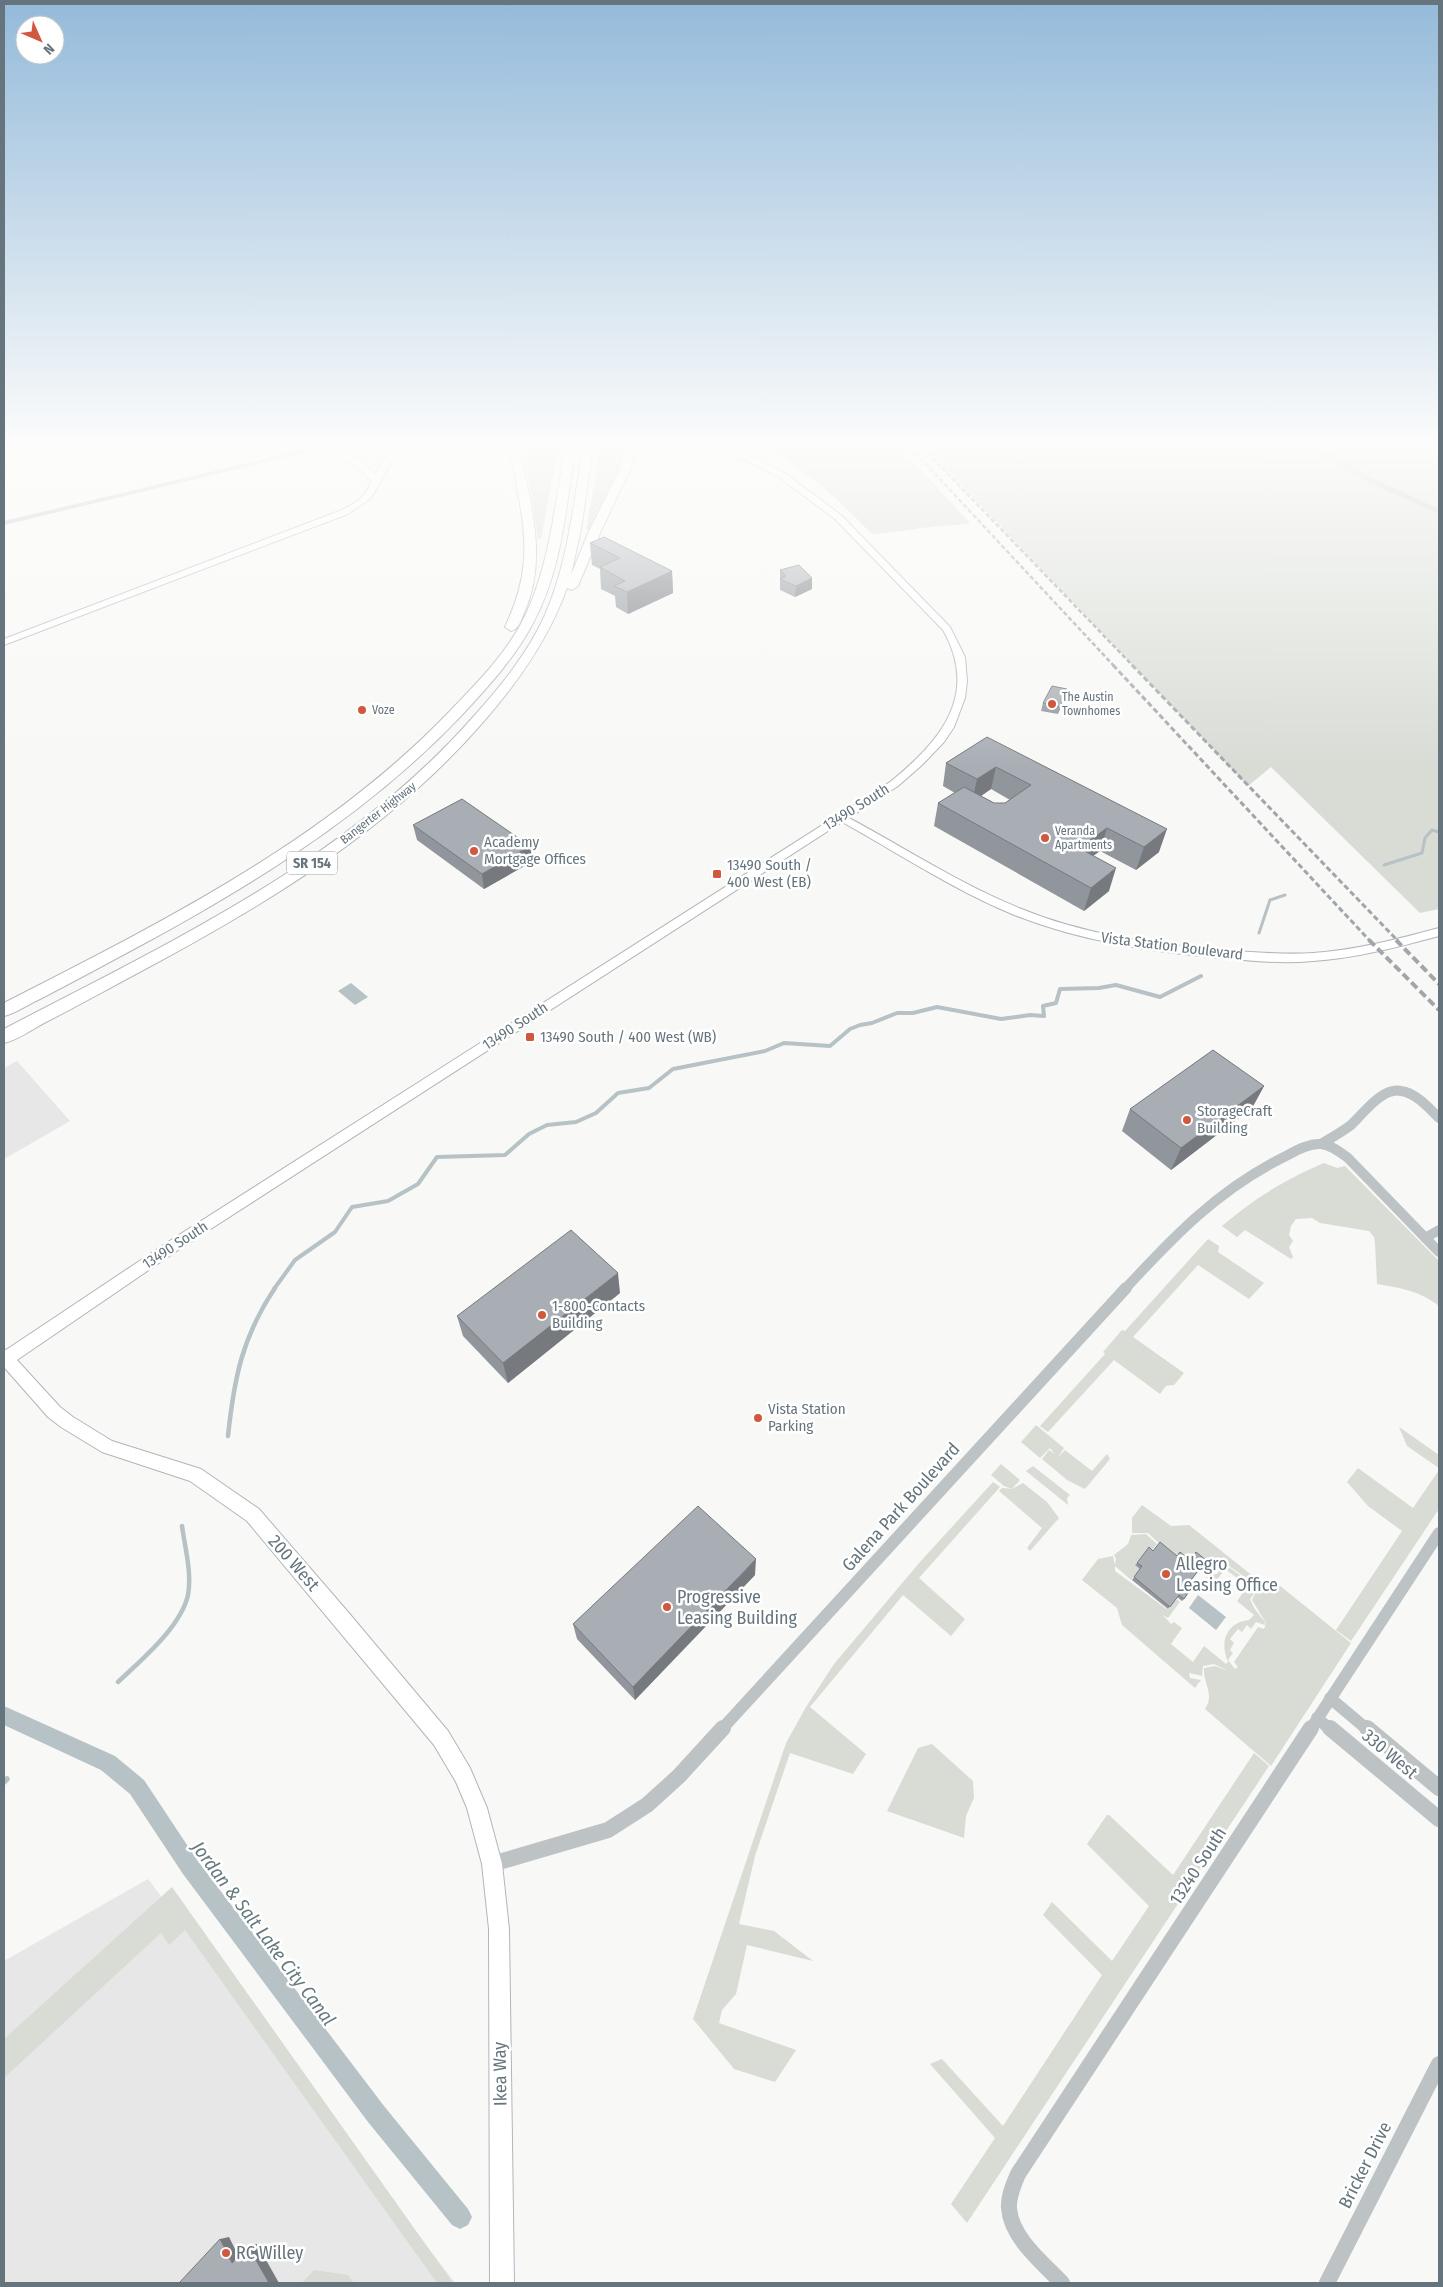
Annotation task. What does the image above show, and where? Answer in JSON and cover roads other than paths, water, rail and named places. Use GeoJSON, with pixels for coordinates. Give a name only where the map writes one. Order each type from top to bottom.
{"type":"FeatureCollection","features":[{"type":"Feature","properties":{"kind":"highway"},"geometry":{"type":"LineString","coordinates":[[490,676],[484,669],[518,614],[526,594],[532,555]]}},
{"type":"Feature","properties":{"kind":"highway","name":"Bangerter Highway"},"geometry":{"type":"LineString","coordinates":[[4,1010],[203,904],[308,838],[392,774],[434,736],[490,676],[514,646],[538,600],[552,555]]}},
{"type":"Feature","properties":{"kind":"highway","name":"Bangerter Highway"},"geometry":{"type":"LineString","coordinates":[[4,1038],[209,926],[303,869],[345,840],[406,793],[448,755],[486,713],[533,648],[559,594],[569,555]]}},
{"type":"Feature","properties":{"kind":"highway"},"geometry":{"type":"LineString","coordinates":[[486,713],[507,699],[531,666],[551,633],[585,555]]}},
{"type":"Feature","properties":{"kind":"main road"},"geometry":{"type":"LineString","coordinates":[[4,642],[233,555]]}},
{"type":"Feature","properties":{"kind":"main road"},"geometry":{"type":"LineString","coordinates":[[875,555],[947,629],[957,649]]}},
{"type":"Feature","properties":{"kind":"main road","name":"13490 South"},"geometry":{"type":"LineString","coordinates":[[4,1358],[173,1246],[894,784],[920,764],[938,744],[951,725],[959,708],[962,672],[957,649]]}},
{"type":"Feature","properties":{"kind":"main road","name":"Vista Station Boulevard"},"geometry":{"type":"LineString","coordinates":[[840,817],[970,889],[1041,921],[1090,936],[1141,945],[1216,953],[1274,957],[1323,957],[1439,932]]}},
{"type":"Feature","properties":{"kind":"main road","name":"200 West"},"geometry":{"type":"LineString","coordinates":[[4,1358],[54,1412],[67,1422],[108,1447],[195,1476],[253,1515],[342,1618],[441,1738],[463,1775],[477,1808],[492,1864]]}},
{"type":"Feature","properties":{"kind":"main road","name":"Ikea Way"},"geometry":{"type":"LineString","coordinates":[[492,1864],[498,1929],[502,2283]]}},
{"type":"Feature","properties":{"kind":"street","name":"Galena Park Boulevard"},"geometry":{"type":"LineString","coordinates":[[492,1864],[608,1830],[647,1805],[678,1776],[1192,1218],[1221,1193],[1254,1171],[1306,1146],[1321,1144],[1349,1126],[1384,1093],[1394,1090],[1405,1091],[1414,1095],[1439,1118]]}},
{"type":"Feature","properties":{"kind":"street"},"geometry":{"type":"LineString","coordinates":[[1321,1144],[1340,1152],[1348,1158],[1439,1252]]}},
{"type":"Feature","properties":{"kind":"street"},"geometry":{"type":"LineString","coordinates":[[1425,1238],[1439,1230]]}},
{"type":"Feature","properties":{"kind":"street","name":"13240 South"},"geometry":{"type":"LineString","coordinates":[[1062,2283],[1014,2228],[1009,2208],[1012,2190],[1018,2174],[1439,1533]]}},
{"type":"Feature","properties":{"kind":"street","name":"330 West"},"geometry":{"type":"LineString","coordinates":[[1330,1698],[1439,1788]]}},
{"type":"Feature","properties":{"kind":"street","name":"330 West"},"geometry":{"type":"LineString","coordinates":[[1317,1718],[1439,1819]]}},
{"type":"Feature","properties":{"kind":"street","name":"Bricker Drive"},"geometry":{"type":"LineString","coordinates":[[1327,2283],[1439,2064]]}},
{"type":"Feature","properties":{"kind":"waterway"},"geometry":{"type":"LineString","coordinates":[[1384,865],[1422,853],[1425,838],[1432,830],[1439,832]]}},
{"type":"Feature","properties":{"kind":"waterway"},"geometry":{"type":"LineString","coordinates":[[1259,933],[1270,900],[1285,895]]}},
{"type":"Feature","properties":{"kind":"waterway"},"geometry":{"type":"LineString","coordinates":[[274,1289],[295,1260],[335,1232],[352,1207],[388,1201],[418,1184],[437,1157],[505,1155],[529,1134],[547,1125],[576,1122],[596,1113],[618,1093],[649,1088],[673,1069],[765,1051],[784,1043],[830,1046],[850,1029],[897,1013],[913,1013],[937,1007],[1001,1019],[1030,1015],[1044,1016],[1043,1006],[1056,1003],[1060,989],[1099,988],[1116,985],[1160,997],[1201,976]]}},
{"type":"Feature","properties":{"kind":"waterway"},"geometry":{"type":"LineString","coordinates":[[228,1436],[233,1396],[241,1359],[255,1324],[275,1288]]}},
{"type":"Feature","properties":{"kind":"waterway"},"geometry":{"type":"LineString","coordinates":[[118,1682],[169,1631],[184,1607],[188,1595],[189,1578],[182,1526]]}},
{"type":"Feature","properties":{"kind":"waterway","name":"Jordan & Salt Lake City Canal"},"geometry":{"type":"LineString","coordinates":[[4,1715],[108,1763],[137,1787],[190,1867],[376,2114],[460,2217]]}},
{"type":"Feature","properties":{"kind":"waterway"},"geometry":{"type":"LineString","coordinates":[[4,1782],[7,1779]]}},
{"type":"Feature","properties":{"kind":"railway"},"geometry":{"type":"LineString","coordinates":[[1010,555],[1114,666]]}},
{"type":"Feature","properties":{"kind":"railway"},"geometry":{"type":"LineString","coordinates":[[1026,555],[1133,666]]}},
{"type":"Feature","properties":{"kind":"railway"},"geometry":{"type":"LineString","coordinates":[[1113,665],[1370,941]]}},
{"type":"Feature","properties":{"kind":"railway"},"geometry":{"type":"LineString","coordinates":[[1132,665],[1398,941]]}},
{"type":"Feature","properties":{"kind":"railway"},"geometry":{"type":"LineString","coordinates":[[1396,940],[1439,984]]}},
{"type":"Feature","properties":{"kind":"railway"},"geometry":{"type":"LineString","coordinates":[[1370,941],[1439,1010]]}},
{"type":"Feature","properties":{"kind":"place","name":"The Austin Townhomes"},"geometry":{"type":"Point","coordinates":[1052,704]}},
{"type":"Feature","properties":{"kind":"place","name":"Voze"},"geometry":{"type":"Point","coordinates":[362,710]}},
{"type":"Feature","properties":{"kind":"place","name":"Veranda Apartments"},"geometry":{"type":"Point","coordinates":[1045,838]}},
{"type":"Feature","properties":{"kind":"place","name":"Academy Mortgage Offices"},"geometry":{"type":"Point","coordinates":[474,851]}},
{"type":"Feature","properties":{"kind":"place","name":"13490 South / 400 West (EB)"},"geometry":{"type":"Point","coordinates":[717,874]}},
{"type":"Feature","properties":{"kind":"place","name":"13490 South / 400 West (WB)"},"geometry":{"type":"Point","coordinates":[530,1037]}},
{"type":"Feature","properties":{"kind":"place","name":"StorageCraft Building"},"geometry":{"type":"Point","coordinates":[1187,1120]}},
{"type":"Feature","properties":{"kind":"place","name":"1-800-Contacts Building"},"geometry":{"type":"Point","coordinates":[542,1315]}},
{"type":"Feature","properties":{"kind":"place","name":"Vista Station Parking"},"geometry":{"type":"Point","coordinates":[758,1418]}},
{"type":"Feature","properties":{"kind":"place","name":"Allegro Leasing Office"},"geometry":{"type":"Point","coordinates":[1166,1574]}},
{"type":"Feature","properties":{"kind":"place","name":"Progressive Leasing Building"},"geometry":{"type":"Point","coordinates":[667,1607]}},
{"type":"Feature","properties":{"kind":"place","name":"RC Willey"},"geometry":{"type":"Point","coordinates":[226,2253]}}]}
